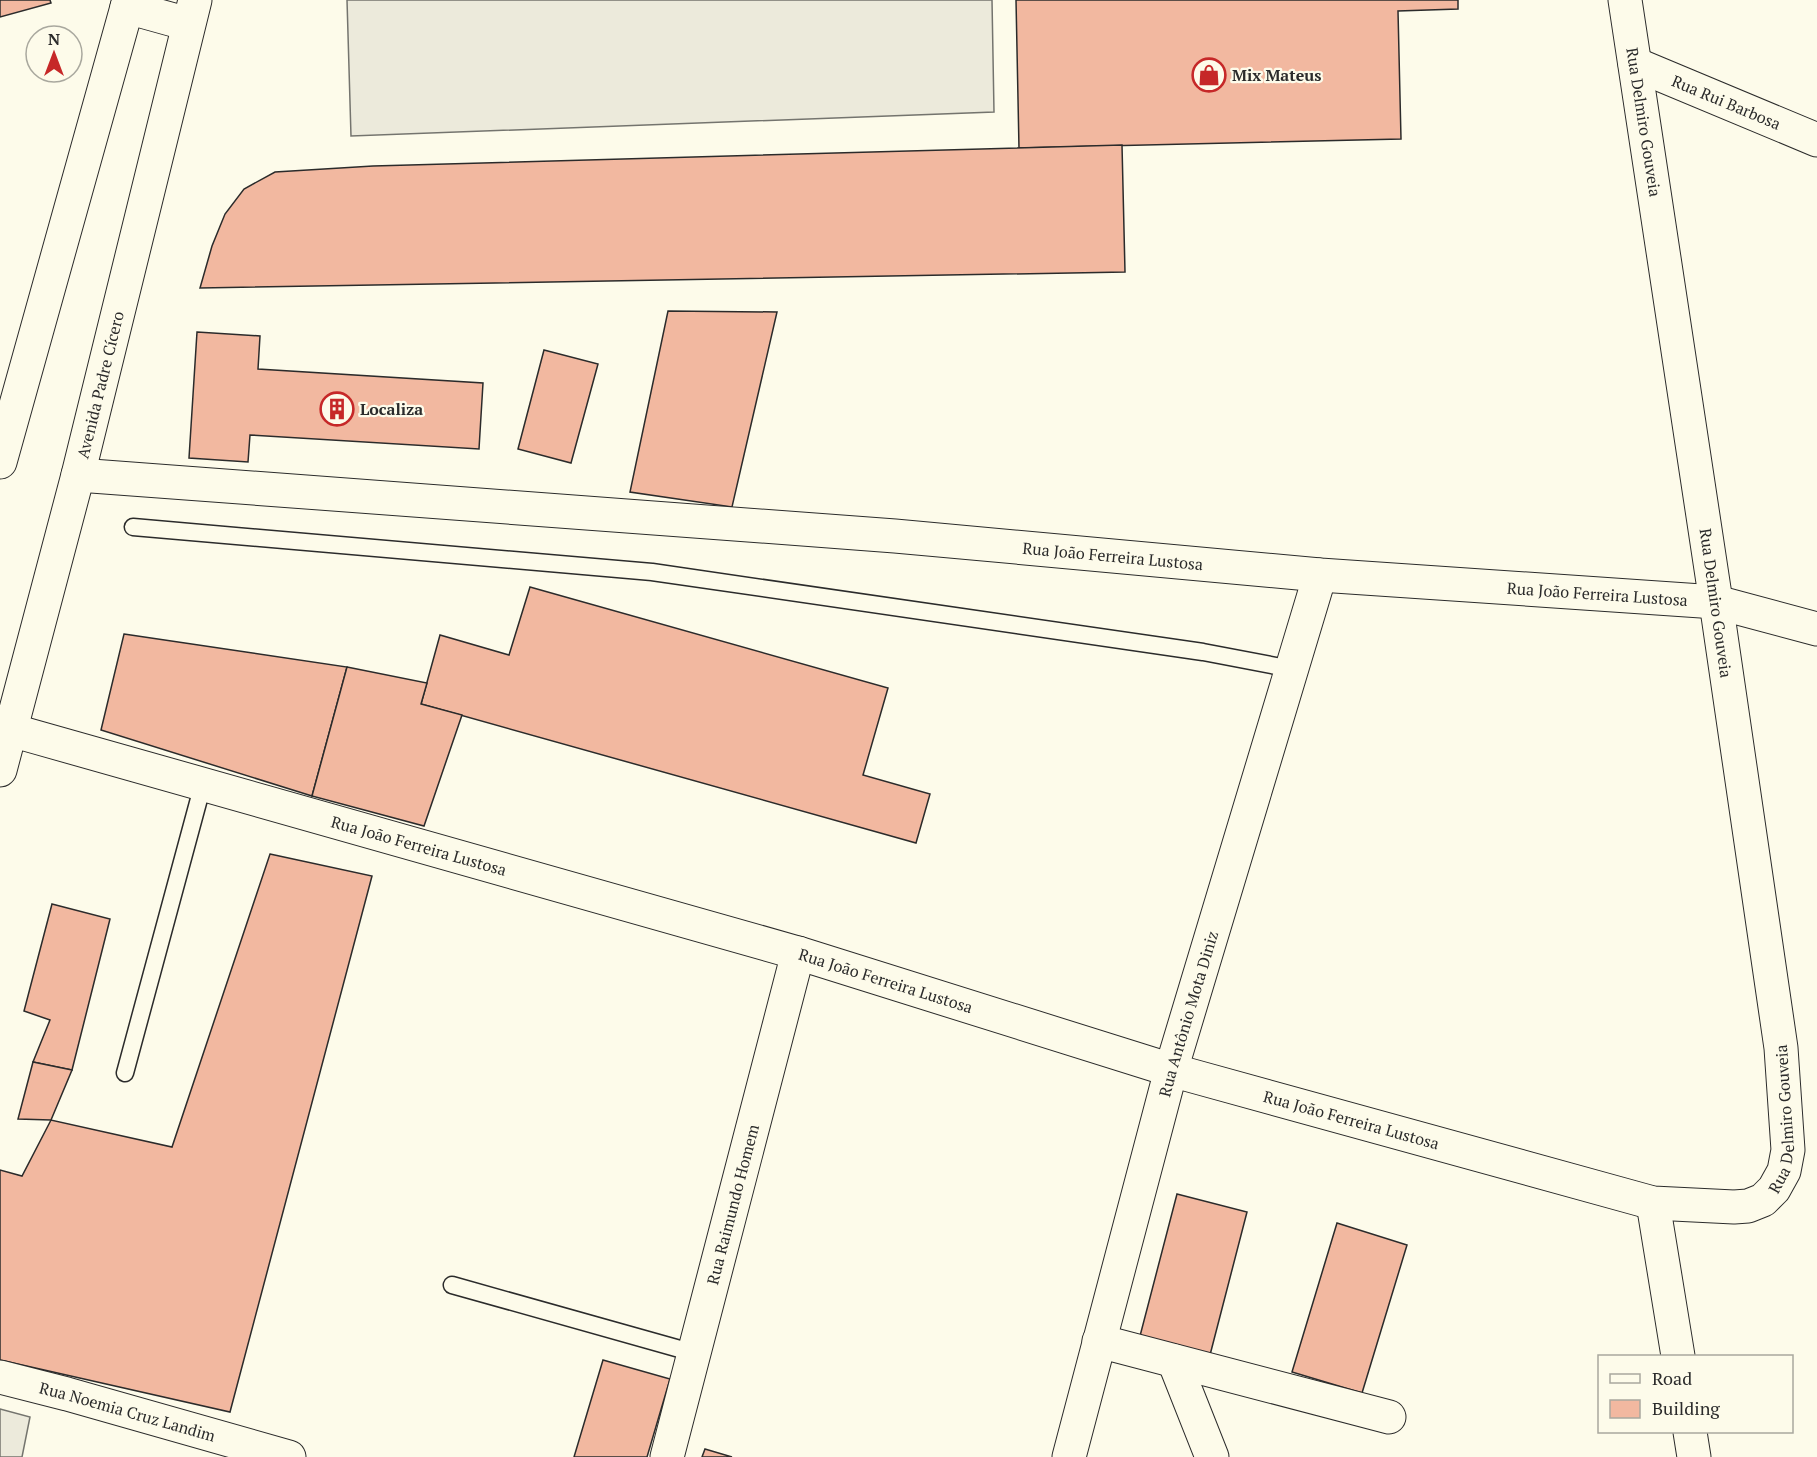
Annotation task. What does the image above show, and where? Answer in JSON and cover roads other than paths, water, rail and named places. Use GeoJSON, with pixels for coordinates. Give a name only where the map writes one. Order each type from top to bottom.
{"type":"FeatureCollection","features":[{"type":"Feature","properties":{"kind":"main road","name":"Rua Delmiro Gouveia"},"geometry":{"type":"LineString","coordinates":[[1625,0],[1781,1048],[1788,1150],[1785,1171],[1762,1200]]}},
{"type":"Feature","properties":{"kind":"main road"},"geometry":{"type":"LineString","coordinates":[[0,462],[128,4],[192,12]]}},
{"type":"Feature","properties":{"kind":"main road","name":"Avenida Padre Cícero"},"geometry":{"type":"LineString","coordinates":[[0,770],[78,476],[192,12]]}},
{"type":"Feature","properties":{"kind":"main road","name":"Rua Rui Barbosa"},"geometry":{"type":"LineString","coordinates":[[1635,64],[1817,140]]}},
{"type":"Feature","properties":{"kind":"main road","name":"Rua João Ferreira Lustosa"},"geometry":{"type":"LineString","coordinates":[[78,476],[896,536],[1320,575],[1716,602],[1817,629]]}},
{"type":"Feature","properties":{"kind":"main road","name":"Rua Antônio Mota Diniz"},"geometry":{"type":"LineString","coordinates":[[1069,1457],[1171,1070],[1320,575]]}},
{"type":"Feature","properties":{"kind":"main road","name":"Rua João Ferreira Lustosa"},"geometry":{"type":"LineString","coordinates":[[11,730],[798,953],[1171,1070],[1653,1203],[1734,1207],[1748,1206],[1762,1200]]}},
{"type":"Feature","properties":{"kind":"main road","name":"Rua Raimundo Homem"},"geometry":{"type":"LineString","coordinates":[[668,1457],[798,953]]}},
{"type":"Feature","properties":{"kind":"main road"},"geometry":{"type":"LineString","coordinates":[[1653,1203],[1678,1355]]}},
{"type":"Feature","properties":{"kind":"main road"},"geometry":{"type":"LineString","coordinates":[[1099,1341],[1389,1418]]}},
{"type":"Feature","properties":{"kind":"main road"},"geometry":{"type":"LineString","coordinates":[[1174,1361],[1212,1457]]}},
{"type":"Feature","properties":{"kind":"main road","name":"Rua Noemia Cruz Landim"},"geometry":{"type":"LineString","coordinates":[[0,1377],[289,1457]]}},
{"type":"Feature","properties":{"kind":"main road"},"geometry":{"type":"LineString","coordinates":[[1690,1433],[1694,1457]]}},
{"type":"Feature","properties":{"kind":"lane"},"geometry":{"type":"LineString","coordinates":[[133,527],[652,572],[1203,652],[1292,669]]}},
{"type":"Feature","properties":{"kind":"lane"},"geometry":{"type":"LineString","coordinates":[[125,1073],[203,784]]}},
{"type":"Feature","properties":{"kind":"lane"},"geometry":{"type":"LineString","coordinates":[[452,1285],[694,1353]]}},
{"type":"Feature","properties":{"kind":"place","name":"Mix Mateus"},"geometry":{"type":"Point","coordinates":[1209,75]}},
{"type":"Feature","properties":{"kind":"place","name":"Localiza"},"geometry":{"type":"Point","coordinates":[337,409]}}]}
